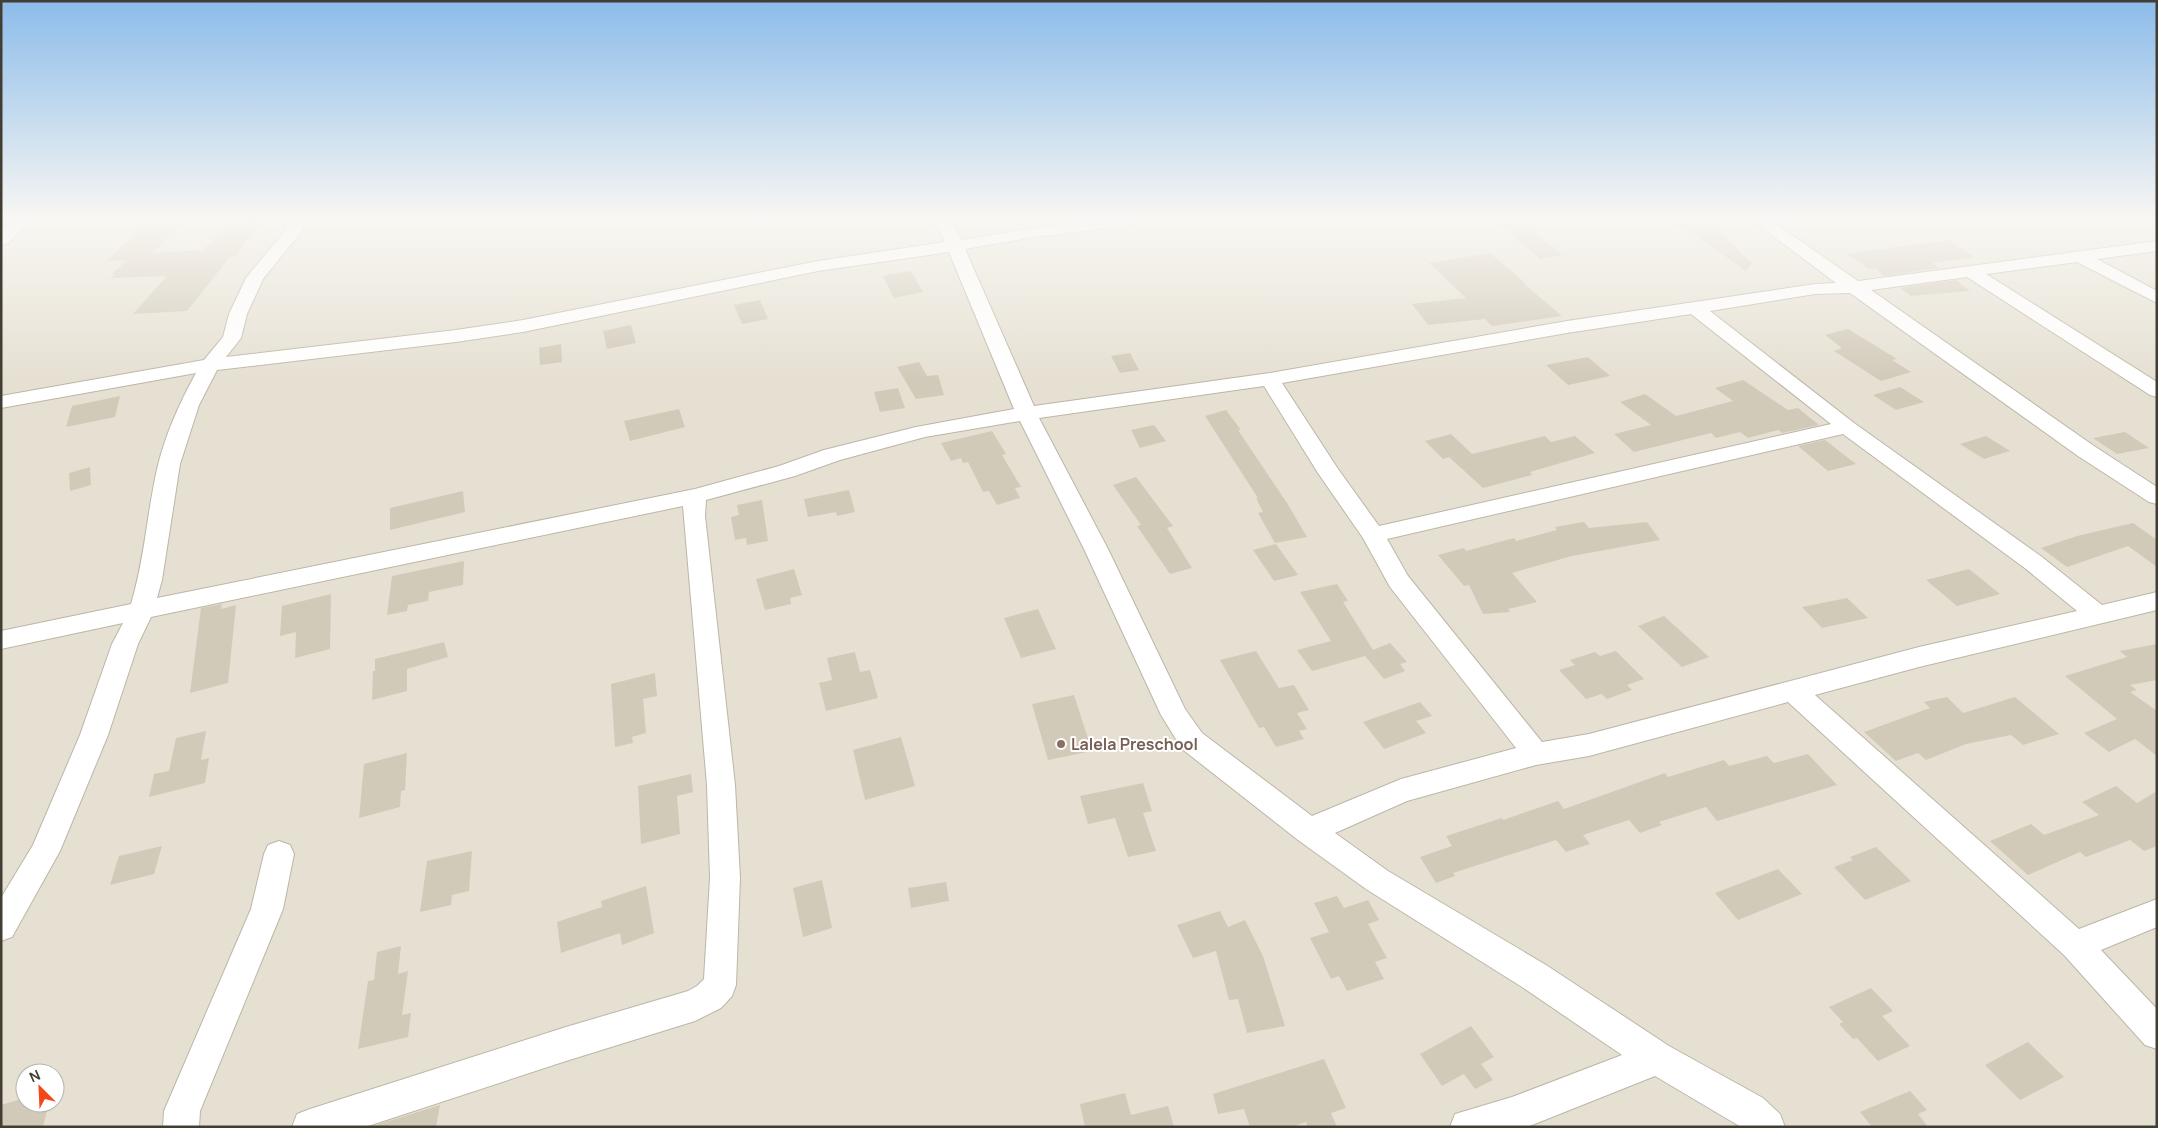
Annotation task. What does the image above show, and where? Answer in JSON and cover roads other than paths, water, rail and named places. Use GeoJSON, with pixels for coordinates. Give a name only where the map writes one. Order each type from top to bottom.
{"type":"FeatureCollection","features":[{"type":"Feature","properties":{"kind":"street"},"geometry":{"type":"LineString","coordinates":[[1,926],[46,851],[94,735],[125,644],[141,611],[150,580],[170,464],[189,405],[210,365],[232,338],[238,314],[259,274]]}},
{"type":"Feature","properties":{"kind":"street"},"geometry":{"type":"LineString","coordinates":[[1,402],[210,365],[456,336],[523,326],[780,274]]}},
{"type":"Feature","properties":{"kind":"street"},"geometry":{"type":"LineString","coordinates":[[967,274],[1027,415],[1096,549],[1174,716],[1192,741],[1218,764],[1377,880],[1534,976],[1657,1058],[1750,1111],[1767,1127]]}},
{"type":"Feature","properties":{"kind":"street"},"geometry":{"type":"LineString","coordinates":[[1836,274],[2086,451],[2157,496]]}},
{"type":"Feature","properties":{"kind":"street"},"geometry":{"type":"LineString","coordinates":[[1,640],[349,566],[695,496],[787,471],[832,455],[923,431],[1270,379],[1567,327],[1815,289],[1855,287],[1950,274]]}},
{"type":"Feature","properties":{"kind":"street"},"geometry":{"type":"LineString","coordinates":[[1973,274],[2157,391]]}},
{"type":"Feature","properties":{"kind":"street"},"geometry":{"type":"LineString","coordinates":[[2111,274],[2157,298]]}},
{"type":"Feature","properties":{"kind":"street"},"geometry":{"type":"LineString","coordinates":[[1696,308],[1847,426],[2034,564],[2099,616]]}},
{"type":"Feature","properties":{"kind":"street"},"geometry":{"type":"LineString","coordinates":[[1270,379],[1329,473],[1373,535],[1399,581],[1536,754]]}},
{"type":"Feature","properties":{"kind":"street"},"geometry":{"type":"LineString","coordinates":[[1373,535],[1847,426]]}},
{"type":"Feature","properties":{"kind":"street"},"geometry":{"type":"LineString","coordinates":[[310,1127],[566,1044],[695,1005],[709,997],[720,985],[726,878],[721,785],[694,516],[695,496]]}},
{"type":"Feature","properties":{"kind":"street"},"geometry":{"type":"LineString","coordinates":[[1308,831],[1401,790],[1536,754],[1589,745],[1919,657],[2157,601]]}},
{"type":"Feature","properties":{"kind":"street"},"geometry":{"type":"LineString","coordinates":[[1793,691],[2075,945],[2157,1033]]}},
{"type":"Feature","properties":{"kind":"street"},"geometry":{"type":"LineString","coordinates":[[181,1127],[182,1111],[267,909],[279,854]]}},
{"type":"Feature","properties":{"kind":"street"},"geometry":{"type":"LineString","coordinates":[[2075,945],[2157,913]]}},
{"type":"Feature","properties":{"kind":"street"},"geometry":{"type":"LineString","coordinates":[[1468,1127],[1512,1115],[1657,1058]]}},
{"type":"Feature","properties":{"kind":"place","name":"Lalela Preschool"},"geometry":{"type":"Point","coordinates":[1061,744]}}]}
